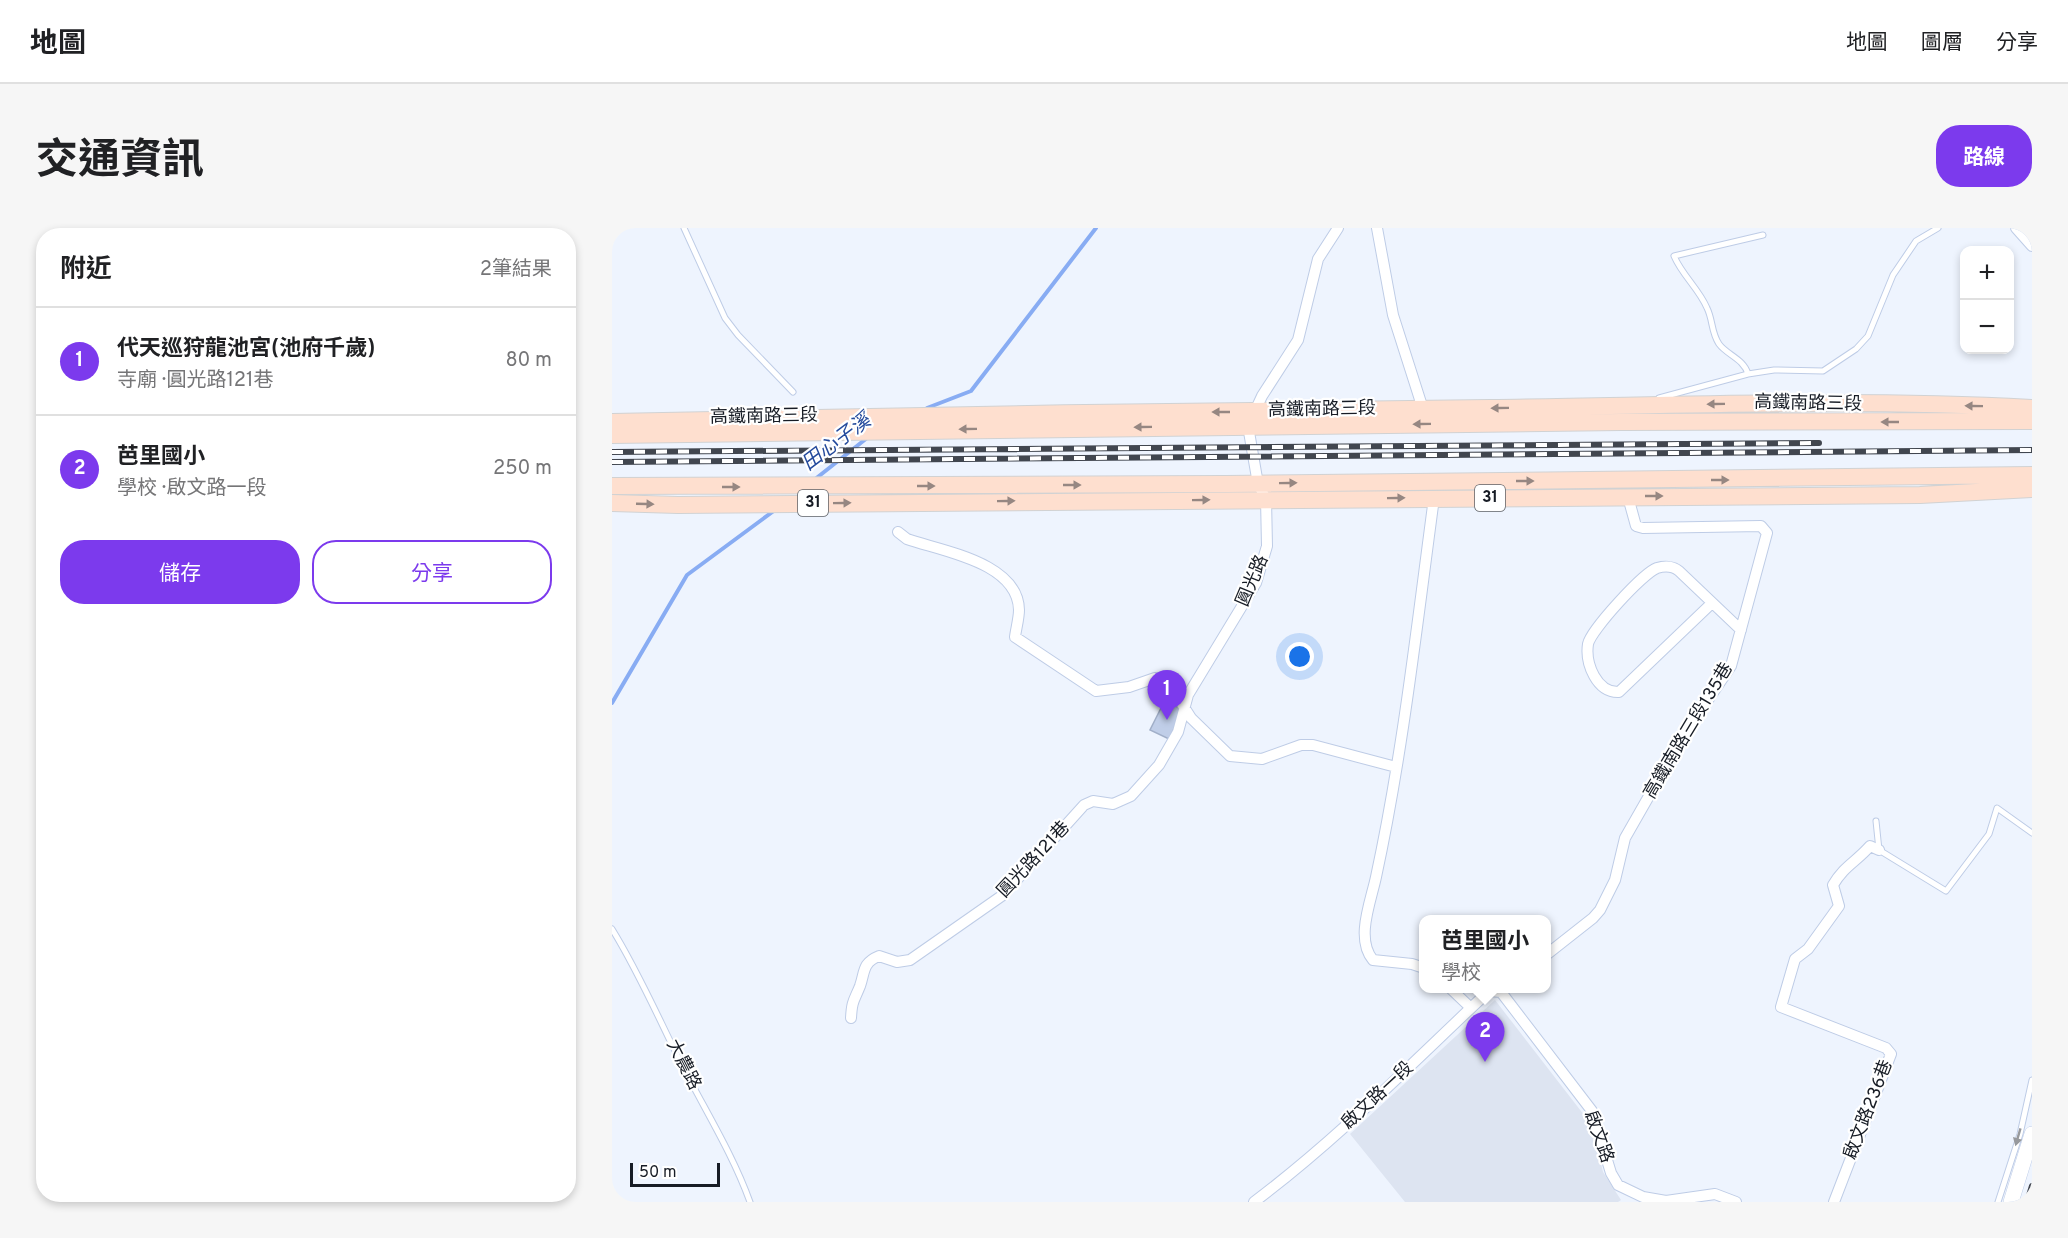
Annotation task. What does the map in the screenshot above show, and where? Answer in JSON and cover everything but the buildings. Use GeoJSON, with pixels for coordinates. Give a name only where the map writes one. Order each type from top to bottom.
{"type":"FeatureCollection","features":[{"type":"Feature","properties":{"kind":"main road","name":"高鐵南路三段"},"geometry":{"type":"LineString","coordinates":[[1251,419],[1423,409],[1775,402],[2032,408]]}},
{"type":"Feature","properties":{"kind":"main road"},"geometry":{"type":"LineString","coordinates":[[1539,408],[1621,422]]}},
{"type":"Feature","properties":{"kind":"main road","name":"高鐵南路三段"},"geometry":{"type":"LineString","coordinates":[[619,421],[748,417],[1621,422],[2032,421]]}},
{"type":"Feature","properties":{"kind":"main road","name":"高鐵南路三段"},"geometry":{"type":"LineString","coordinates":[[612,435],[1027,420]]}},
{"type":"Feature","properties":{"kind":"main road"},"geometry":{"type":"LineString","coordinates":[[619,421],[737,432]]}},
{"type":"Feature","properties":{"kind":"main road","name":"31"},"geometry":{"type":"LineString","coordinates":[[612,503],[678,505],[1257,484],[2032,476]]}},
{"type":"Feature","properties":{"kind":"main road"},"geometry":{"type":"LineString","coordinates":[[1565,481],[1628,497]]}},
{"type":"Feature","properties":{"kind":"main road","name":"31"},"geometry":{"type":"LineString","coordinates":[[612,486],[1266,499],[1920,495],[2032,489]]}},
{"type":"Feature","properties":{"kind":"main road"},"geometry":{"type":"LineString","coordinates":[[2011,1202],[2032,1134]]}},
{"type":"Feature","properties":{"kind":"street"},"geometry":{"type":"LineString","coordinates":[[1251,419],[1298,340],[1318,259],[1338,228]]}},
{"type":"Feature","properties":{"kind":"street"},"geometry":{"type":"LineString","coordinates":[[1377,228],[1394,315],[1423,409]]}},
{"type":"Feature","properties":{"kind":"street"},"geometry":{"type":"LineString","coordinates":[[2016,228],[2032,246]]}},
{"type":"Feature","properties":{"kind":"street","name":"圓光路"},"geometry":{"type":"LineString","coordinates":[[1186,708],[1188,695],[1256,583],[1267,546],[1266,499],[1257,484],[1251,419]]}},
{"type":"Feature","properties":{"kind":"street","name":"高鐵南路三段135巷"},"geometry":{"type":"LineString","coordinates":[[1551,951],[1600,910],[1615,880],[1625,838],[1681,740],[1731,666],[1767,533],[1761,526],[1643,528],[1636,526],[1632,519],[1628,497]]}},
{"type":"Feature","properties":{"kind":"street"},"geometry":{"type":"LineString","coordinates":[[1419,966],[1380,963],[1373,960],[1366,951],[1365,931],[1396,767],[1434,498]]}},
{"type":"Feature","properties":{"kind":"street"},"geometry":{"type":"LineString","coordinates":[[898,532],[918,543],[977,560],[1005,580],[1012,590],[1019,609],[1015,637],[1096,691],[1129,687],[1155,678],[1166,679],[1198,726],[1230,756],[1262,759],[1301,745],[1396,767]]}},
{"type":"Feature","properties":{"kind":"street"},"geometry":{"type":"LineString","coordinates":[[1712,603],[1619,692],[1610,693],[1600,687],[1589,659],[1588,643],[1598,627],[1647,574],[1657,568],[1673,567],[1712,603],[1741,630]]}},
{"type":"Feature","properties":{"kind":"street","name":"圓光路121巷"},"geometry":{"type":"LineString","coordinates":[[851,1018],[852,999],[861,985],[861,975],[871,960],[879,956],[897,962],[910,960],[1003,895],[1084,805],[1093,801],[1113,804],[1131,796],[1159,765],[1178,732],[1186,708]]}},
{"type":"Feature","properties":{"kind":"street","name":"啟文路236巷"},"geometry":{"type":"LineString","coordinates":[[1834,1202],[1891,1054],[1886,1048],[1781,1007],[1795,959],[1808,949],[1839,906],[1833,885],[1843,868],[1855,863],[1870,846],[1879,850]]}},
{"type":"Feature","properties":{"kind":"street"},"geometry":{"type":"LineString","coordinates":[[1455,993],[1471,1008]]}},
{"type":"Feature","properties":{"kind":"street","name":"啟文路一段"},"geometry":{"type":"LineString","coordinates":[[1254,1202],[1295,1171],[1339,1132],[1488,993]]}},
{"type":"Feature","properties":{"kind":"street","name":"啟文路"},"geometry":{"type":"LineString","coordinates":[[1505,993],[1592,1111],[1611,1173],[1618,1185],[1643,1197],[1666,1200],[1715,1194],[1736,1202]]}},
{"type":"Feature","properties":{"kind":"lane"},"geometry":{"type":"LineString","coordinates":[[684,228],[725,318],[792,392]]}},
{"type":"Feature","properties":{"kind":"lane"},"geometry":{"type":"LineString","coordinates":[[1641,405],[1671,394],[1748,374],[1774,370],[1823,371],[1856,349],[1868,336],[1884,294],[1904,258],[1916,241],[1938,228]]}},
{"type":"Feature","properties":{"kind":"lane"},"geometry":{"type":"LineString","coordinates":[[1748,374],[1738,360],[1720,346],[1713,333],[1711,317],[1706,305],[1680,270],[1674,256],[1764,235]]}},
{"type":"Feature","properties":{"kind":"lane"},"geometry":{"type":"LineString","coordinates":[[1876,821],[1879,850],[1946,891],[1989,834],[1997,808],[2032,833]]}},
{"type":"Feature","properties":{"kind":"lane","name":"大農路"},"geometry":{"type":"LineString","coordinates":[[612,929],[631,959],[680,1060],[740,1174],[750,1202]]}},
{"type":"Feature","properties":{"kind":"lane"},"geometry":{"type":"LineString","coordinates":[[1998,1202],[2020,1134],[2032,1080]]}},
{"type":"Feature","properties":{"kind":"shaded area"},"geometry":{"type":"Polygon","coordinates":[[[1495,1000],[1591,1124],[1603,1172],[1621,1200],[1618,1202],[1405,1202],[1350,1134],[1495,1000]]]}},
{"type":"Feature","properties":{"kind":"waterway","name":"田心子溪"},"geometry":{"type":"LineString","coordinates":[[927,408],[971,391],[1096,228]]}},
{"type":"Feature","properties":{"kind":"waterway","name":"田心子溪"},"geometry":{"type":"LineString","coordinates":[[814,480],[867,438]]}},
{"type":"Feature","properties":{"kind":"waterway","name":"田心子溪"},"geometry":{"type":"LineString","coordinates":[[612,703],[687,575],[775,510]]}},
{"type":"Feature","properties":{"kind":"railway"},"geometry":{"type":"LineString","coordinates":[[612,452],[1819,443]]}},
{"type":"Feature","properties":{"kind":"railway"},"geometry":{"type":"LineString","coordinates":[[612,462],[2032,450]]}},
{"type":"Feature","properties":{"kind":"railway"},"geometry":{"type":"LineString","coordinates":[[2027,1202],[2032,1186]]}},
{"type":"Feature","properties":{"kind":"place","name":"代天巡狩龍池宮(池府千歲)"},"geometry":{"type":"Point","coordinates":[1167,720]}},
{"type":"Feature","properties":{"kind":"place","name":"芭里國小"},"geometry":{"type":"Point","coordinates":[1485,1062]}}]}
